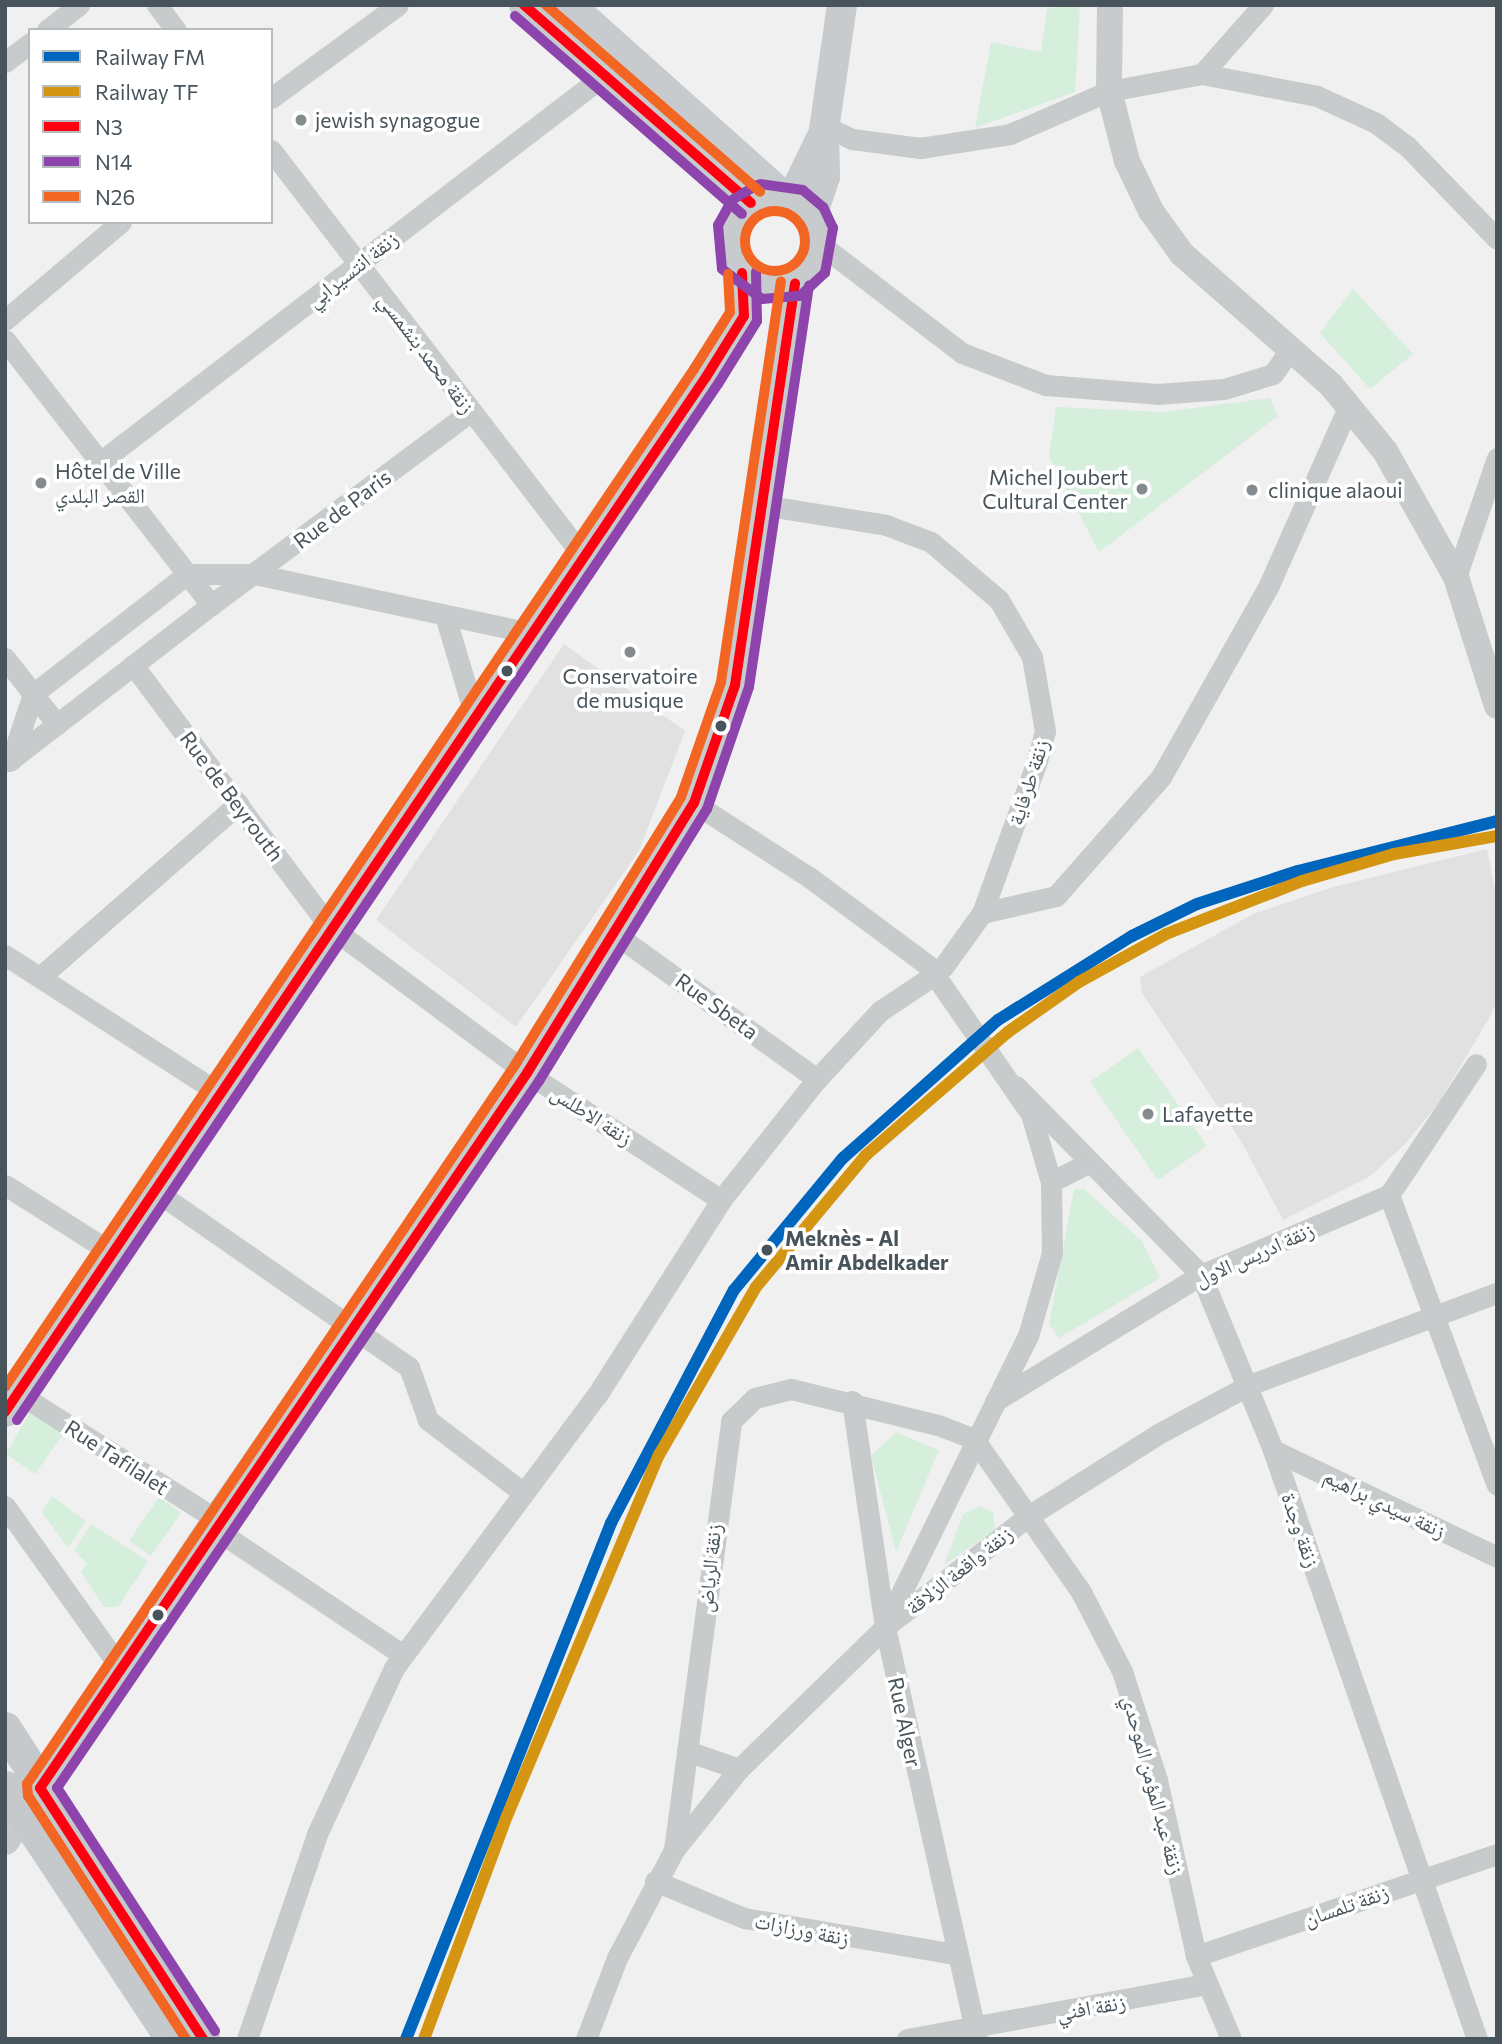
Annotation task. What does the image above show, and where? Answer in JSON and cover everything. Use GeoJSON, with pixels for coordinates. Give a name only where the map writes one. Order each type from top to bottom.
{"type":"FeatureCollection","features":[{"type":"Feature","properties":{"kind":"main road"},"geometry":{"type":"LineString","coordinates":[[524,5],[751,203],[796,204],[825,177],[825,128],[842,5]]}},
{"type":"Feature","properties":{"kind":"main road"},"geometry":{"type":"LineString","coordinates":[[570,5],[796,204],[820,244],[813,267],[795,283],[766,286],[742,273]]}},
{"type":"Feature","properties":{"kind":"main road"},"geometry":{"type":"LineString","coordinates":[[11,1402],[744,316],[742,273],[731,253],[731,230],[751,203]]}},
{"type":"Feature","properties":{"kind":"main road"},"geometry":{"type":"LineString","coordinates":[[23,1814],[214,1523],[527,1073],[694,803],[735,685],[795,283]]}},
{"type":"Feature","properties":{"kind":"main road"},"geometry":{"type":"LineString","coordinates":[[5,1728],[23,1814],[203,2039]]}},
{"type":"Feature","properties":{"kind":"main road"},"geometry":{"type":"LineString","coordinates":[[5,1787],[172,2039]]}},
{"type":"Feature","properties":{"kind":"street"},"geometry":{"type":"LineString","coordinates":[[50,28],[79,5]]}},
{"type":"Feature","properties":{"kind":"street"},"geometry":{"type":"LineString","coordinates":[[157,5],[174,28]]}},
{"type":"Feature","properties":{"kind":"street"},"geometry":{"type":"LineString","coordinates":[[273,97],[398,5]]}},
{"type":"Feature","properties":{"kind":"street"},"geometry":{"type":"LineString","coordinates":[[1110,5],[1109,91],[1127,161],[1151,211],[1209,280],[1292,348],[1349,405],[1385,451],[1456,577],[1490,649],[1497,706]]}},
{"type":"Feature","properties":{"kind":"street"},"geometry":{"type":"LineString","coordinates":[[1202,74],[1263,5]]}},
{"type":"Feature","properties":{"kind":"street"},"geometry":{"type":"LineString","coordinates":[[5,62],[28,45]]}},
{"type":"Feature","properties":{"kind":"street"},"geometry":{"type":"LineString","coordinates":[[825,128],[852,139],[920,148],[1010,134],[1109,91],[1202,74],[1317,96],[1376,123],[1497,239]]}},
{"type":"Feature","properties":{"kind":"street","name":"زنقة انتسيرابي"},"geometry":{"type":"LineString","coordinates":[[100,462],[603,76]]}},
{"type":"Feature","properties":{"kind":"street","name":"زنقة محمد بنشمسي"},"geometry":{"type":"LineString","coordinates":[[273,153],[583,556]]}},
{"type":"Feature","properties":{"kind":"street"},"geometry":{"type":"LineString","coordinates":[[5,320],[119,224]]}},
{"type":"Feature","properties":{"kind":"street"},"geometry":{"type":"LineString","coordinates":[[820,244],[962,353],[1046,386],[1157,394],[1224,389],[1273,374],[1292,348]]}},
{"type":"Feature","properties":{"kind":"street"},"geometry":{"type":"LineString","coordinates":[[5,340],[211,605]]}},
{"type":"Feature","properties":{"kind":"street"},"geometry":{"type":"LineString","coordinates":[[982,913],[1056,896],[1160,777],[1269,584],[1349,405]]}},
{"type":"Feature","properties":{"kind":"street","name":"Rue de Paris"},"geometry":{"type":"LineString","coordinates":[[8,762],[211,605],[471,411]]}},
{"type":"Feature","properties":{"kind":"street"},"geometry":{"type":"LineString","coordinates":[[1456,577],[1497,458]]}},
{"type":"Feature","properties":{"kind":"street","name":"زنقة طرفاية"},"geometry":{"type":"LineString","coordinates":[[763,505],[886,525],[931,542],[972,572],[1018,624],[1042,685],[1045,731],[982,913],[935,974]]}},
{"type":"Feature","properties":{"kind":"street"},"geometry":{"type":"LineString","coordinates":[[8,762],[33,694],[187,574],[256,573],[446,619],[531,633]]}},
{"type":"Feature","properties":{"kind":"street"},"geometry":{"type":"LineString","coordinates":[[446,619],[475,716]]}},
{"type":"Feature","properties":{"kind":"street"},"geometry":{"type":"LineString","coordinates":[[5,658],[57,724]]}},
{"type":"Feature","properties":{"kind":"street","name":"Rue de Beyrouth"},"geometry":{"type":"LineString","coordinates":[[133,665],[330,927]]}},
{"type":"Feature","properties":{"kind":"street"},"geometry":{"type":"LineString","coordinates":[[694,803],[809,877],[935,974],[1016,1086],[1041,1137],[1051,1182],[1052,1253],[1028,1336],[990,1404],[975,1441],[885,1627]]}},
{"type":"Feature","properties":{"kind":"street"},"geometry":{"type":"LineString","coordinates":[[41,976],[238,804]]}},
{"type":"Feature","properties":{"kind":"street","name":"زنقة الاطلس"},"geometry":{"type":"LineString","coordinates":[[330,927],[527,1073],[721,1200]]}},
{"type":"Feature","properties":{"kind":"street","name":"Rue Sbeta"},"geometry":{"type":"LineString","coordinates":[[615,934],[817,1079]]}},
{"type":"Feature","properties":{"kind":"street"},"geometry":{"type":"LineString","coordinates":[[5,955],[219,1093]]}},
{"type":"Feature","properties":{"kind":"street"},"geometry":{"type":"LineString","coordinates":[[247,2039],[317,1834],[403,1655],[521,1491],[612,1373],[721,1200],[817,1079],[880,1011],[935,974]]}},
{"type":"Feature","properties":{"kind":"street"},"geometry":{"type":"LineString","coordinates":[[1476,1064],[1389,1195],[1490,1446],[1497,1485]]}},
{"type":"Feature","properties":{"kind":"street","name":"زنقة وجدة"},"geometry":{"type":"LineString","coordinates":[[1016,1086],[1088,1163],[1201,1275],[1249,1385],[1273,1450],[1477,2039]]}},
{"type":"Feature","properties":{"kind":"street"},"geometry":{"type":"LineString","coordinates":[[1051,1182],[1088,1163]]}},
{"type":"Feature","properties":{"kind":"street"},"geometry":{"type":"LineString","coordinates":[[5,1185],[111,1252]]}},
{"type":"Feature","properties":{"kind":"street"},"geometry":{"type":"LineString","coordinates":[[154,1190],[409,1367],[428,1420],[521,1491]]}},
{"type":"Feature","properties":{"kind":"street","name":"زنقة ادريس الاول"},"geometry":{"type":"LineString","coordinates":[[990,1404],[1054,1362],[1201,1275],[1389,1195]]}},
{"type":"Feature","properties":{"kind":"street","name":"زنقة واقعة الزلاقة"},"geometry":{"type":"LineString","coordinates":[[586,2039],[656,1881],[674,1850],[739,1769],[885,1627],[1030,1515],[1249,1385],[1435,1312],[1497,1293]]}},
{"type":"Feature","properties":{"kind":"street"},"geometry":{"type":"LineString","coordinates":[[1028,1336],[1054,1362]]}},
{"type":"Feature","properties":{"kind":"street","name":"زنقة الرياض"},"geometry":{"type":"LineString","coordinates":[[674,1850],[723,1447],[731,1421],[755,1398],[806,1390],[852,1401]]}},
{"type":"Feature","properties":{"kind":"street"},"geometry":{"type":"LineString","coordinates":[[852,1401],[975,1441]]}},
{"type":"Feature","properties":{"kind":"street","name":"Rue Alger"},"geometry":{"type":"LineString","coordinates":[[852,1401],[885,1627],[954,1954],[976,2033]]}},
{"type":"Feature","properties":{"kind":"street","name":"Rue Tafilalet"},"geometry":{"type":"LineString","coordinates":[[11,1402],[214,1523],[403,1655]]}},
{"type":"Feature","properties":{"kind":"street","name":"زنقة عبد المؤمن الموحدي"},"geometry":{"type":"LineString","coordinates":[[975,1441],[1030,1515],[1103,1632],[1138,1712],[1196,1956],[1231,2039]]}},
{"type":"Feature","properties":{"kind":"street","name":"زنقة سيدي براهيم"},"geometry":{"type":"LineString","coordinates":[[1273,1450],[1497,1557]]}},
{"type":"Feature","properties":{"kind":"street"},"geometry":{"type":"LineString","coordinates":[[5,1506],[120,1667]]}},
{"type":"Feature","properties":{"kind":"street"},"geometry":{"type":"LineString","coordinates":[[918,1559],[945,1582]]}},
{"type":"Feature","properties":{"kind":"street"},"geometry":{"type":"LineString","coordinates":[[687,1751],[739,1769]]}},
{"type":"Feature","properties":{"kind":"street","name":"زنقة تلمسان"},"geometry":{"type":"LineString","coordinates":[[1196,1956],[1497,1854]]}},
{"type":"Feature","properties":{"kind":"street","name":"زنقة ورزازات"},"geometry":{"type":"LineString","coordinates":[[656,1881],[744,1918],[954,1954]]}},
{"type":"Feature","properties":{"kind":"street","name":"زنقة افني"},"geometry":{"type":"LineString","coordinates":[[907,2039],[976,2033],[1206,1984]]}},
{"type":"Feature","properties":{"kind":"shaded area"},"geometry":{"type":"Polygon","coordinates":[[[564,644],[685,731],[639,851],[516,1027],[376,920],[564,644]]]}},
{"type":"Feature","properties":{"kind":"shaded area"},"geometry":{"type":"Polygon","coordinates":[[[1487,849],[1497,900],[1497,1002],[1488,1020],[1438,1104],[1404,1145],[1369,1177],[1283,1220],[1241,1141],[1142,993],[1140,977],[1253,914],[1333,887],[1487,849]]]}},
{"type":"Feature","properties":{"kind":"green space"},"geometry":{"type":"Polygon","coordinates":[[[1080,5],[1075,92],[975,128],[991,42],[1041,52],[1047,9],[1080,5]]]}},
{"type":"Feature","properties":{"kind":"green space"},"geometry":{"type":"Polygon","coordinates":[[[1353,289],[1413,354],[1370,389],[1320,333],[1353,289]]]}},
{"type":"Feature","properties":{"kind":"green space"},"geometry":{"type":"Polygon","coordinates":[[[1270,398],[1278,416],[1099,552],[1049,456],[1056,407],[1163,412],[1270,398]]]}},
{"type":"Feature","properties":{"kind":"green space","name":"Lafayette"},"geometry":{"type":"Polygon","coordinates":[[[1138,1048],[1207,1146],[1158,1180],[1090,1082],[1138,1048]]]}},
{"type":"Feature","properties":{"kind":"green space"},"geometry":{"type":"Polygon","coordinates":[[[1074,1189],[1084,1189],[1142,1241],[1160,1278],[1059,1338],[1049,1324],[1074,1189]]]}},
{"type":"Feature","properties":{"kind":"green space"},"geometry":{"type":"Polygon","coordinates":[[[32,1409],[64,1433],[35,1474],[6,1454],[32,1409]]]}},
{"type":"Feature","properties":{"kind":"green space"},"geometry":{"type":"Polygon","coordinates":[[[896,1432],[939,1450],[896,1552],[871,1456],[896,1432]]]}},
{"type":"Feature","properties":{"kind":"green space"},"geometry":{"type":"Polygon","coordinates":[[[52,1496],[86,1521],[68,1548],[42,1512],[52,1496]]]}},
{"type":"Feature","properties":{"kind":"green space"},"geometry":{"type":"Polygon","coordinates":[[[159,1497],[181,1513],[151,1556],[129,1541],[159,1497]]]}},
{"type":"Feature","properties":{"kind":"green space"},"geometry":{"type":"Polygon","coordinates":[[[981,1506],[993,1513],[995,1530],[944,1565],[963,1514],[981,1506]]]}},
{"type":"Feature","properties":{"kind":"green space"},"geometry":{"type":"Polygon","coordinates":[[[91,1524],[148,1561],[118,1607],[104,1607],[81,1572],[87,1563],[74,1551],[91,1524]]]}},
{"type":"Feature","properties":{"kind":"rail line","name":"FM"},"geometry":{"type":"LineString","coordinates":[[406,2039],[611,1523],[734,1290],[843,1158],[998,1020],[1132,936],[1197,904],[1298,871],[1497,821]]}},
{"type":"Feature","properties":{"kind":"rail line","name":"TF"},"geometry":{"type":"LineString","coordinates":[[424,2039],[507,1816],[659,1455],[756,1287],[866,1155],[1008,1032],[1079,982],[1166,934],[1302,881],[1394,854],[1497,836]]}},
{"type":"Feature","properties":{"kind":"transit line","name":"N3"},"geometry":{"type":"LineString","coordinates":[[524,5],[751,203]]}},
{"type":"Feature","properties":{"kind":"transit line","name":"N26"},"geometry":{"type":"LineString","coordinates":[[546,5],[760,192]]}},
{"type":"Feature","properties":{"kind":"transit line","name":"N14"},"geometry":{"type":"LineString","coordinates":[[515,16],[742,214]]}},
{"type":"Feature","properties":{"kind":"transit line","name":"N14"},"geometry":{"type":"LineString","coordinates":[[757,185],[732,200],[718,225],[722,269],[762,299],[800,296],[825,273],[833,228],[823,207],[803,190],[760,184]]}},
{"type":"Feature","properties":{"kind":"transit line","name":"N26"},"geometry":{"type":"LineString","coordinates":[[775,211],[796,220],[805,241],[796,262],[775,271],[754,262],[745,241],[754,220],[775,211]]}},
{"type":"Feature","properties":{"kind":"transit line","name":"N14"},"geometry":{"type":"LineString","coordinates":[[17,1420],[718,384],[757,321],[756,272]]}},
{"type":"Feature","properties":{"kind":"transit line","name":"N3"},"geometry":{"type":"LineString","coordinates":[[5,1412],[706,377],[744,316],[742,273]]}},
{"type":"Feature","properties":{"kind":"transit line","name":"N26"},"geometry":{"type":"LineString","coordinates":[[5,1387],[694,369],[730,312],[728,274]]}},
{"type":"Feature","properties":{"kind":"transit line","name":"N26"},"geometry":{"type":"LineString","coordinates":[[186,2039],[28,1796],[27,1784],[515,1065],[681,797],[721,682],[781,281]]}},
{"type":"Feature","properties":{"kind":"transit line","name":"N3"},"geometry":{"type":"LineString","coordinates":[[203,2039],[40,1788],[527,1073],[694,803],[735,685],[795,283]]}},
{"type":"Feature","properties":{"kind":"transit line","name":"N14"},"geometry":{"type":"LineString","coordinates":[[215,2031],[57,1788],[539,1081],[707,809],[749,687],[809,285]]}},
{"type":"Feature","properties":{"kind":"place","name":"jewish synagogue"},"geometry":{"type":"Point","coordinates":[301,120]}},
{"type":"Feature","properties":{"kind":"place","name":"Hôtel de Ville القصر البلدي"},"geometry":{"type":"Point","coordinates":[41,483]}},
{"type":"Feature","properties":{"kind":"place","name":"Michel Joubert Cultural Center"},"geometry":{"type":"Point","coordinates":[1142,489]}},
{"type":"Feature","properties":{"kind":"place","name":"clinique alaoui"},"geometry":{"type":"Point","coordinates":[1252,490]}},
{"type":"Feature","properties":{"kind":"place","name":"Conservatoire de musique"},"geometry":{"type":"Point","coordinates":[630,652]}},
{"type":"Feature","properties":{"kind":"place","name":"Lafayette"},"geometry":{"type":"Point","coordinates":[1148,1114]}},
{"type":"Feature","properties":{"kind":"place","name":"Meknès - Al Amir Abdelkader"},"geometry":{"type":"Point","coordinates":[767,1250]}}]}
